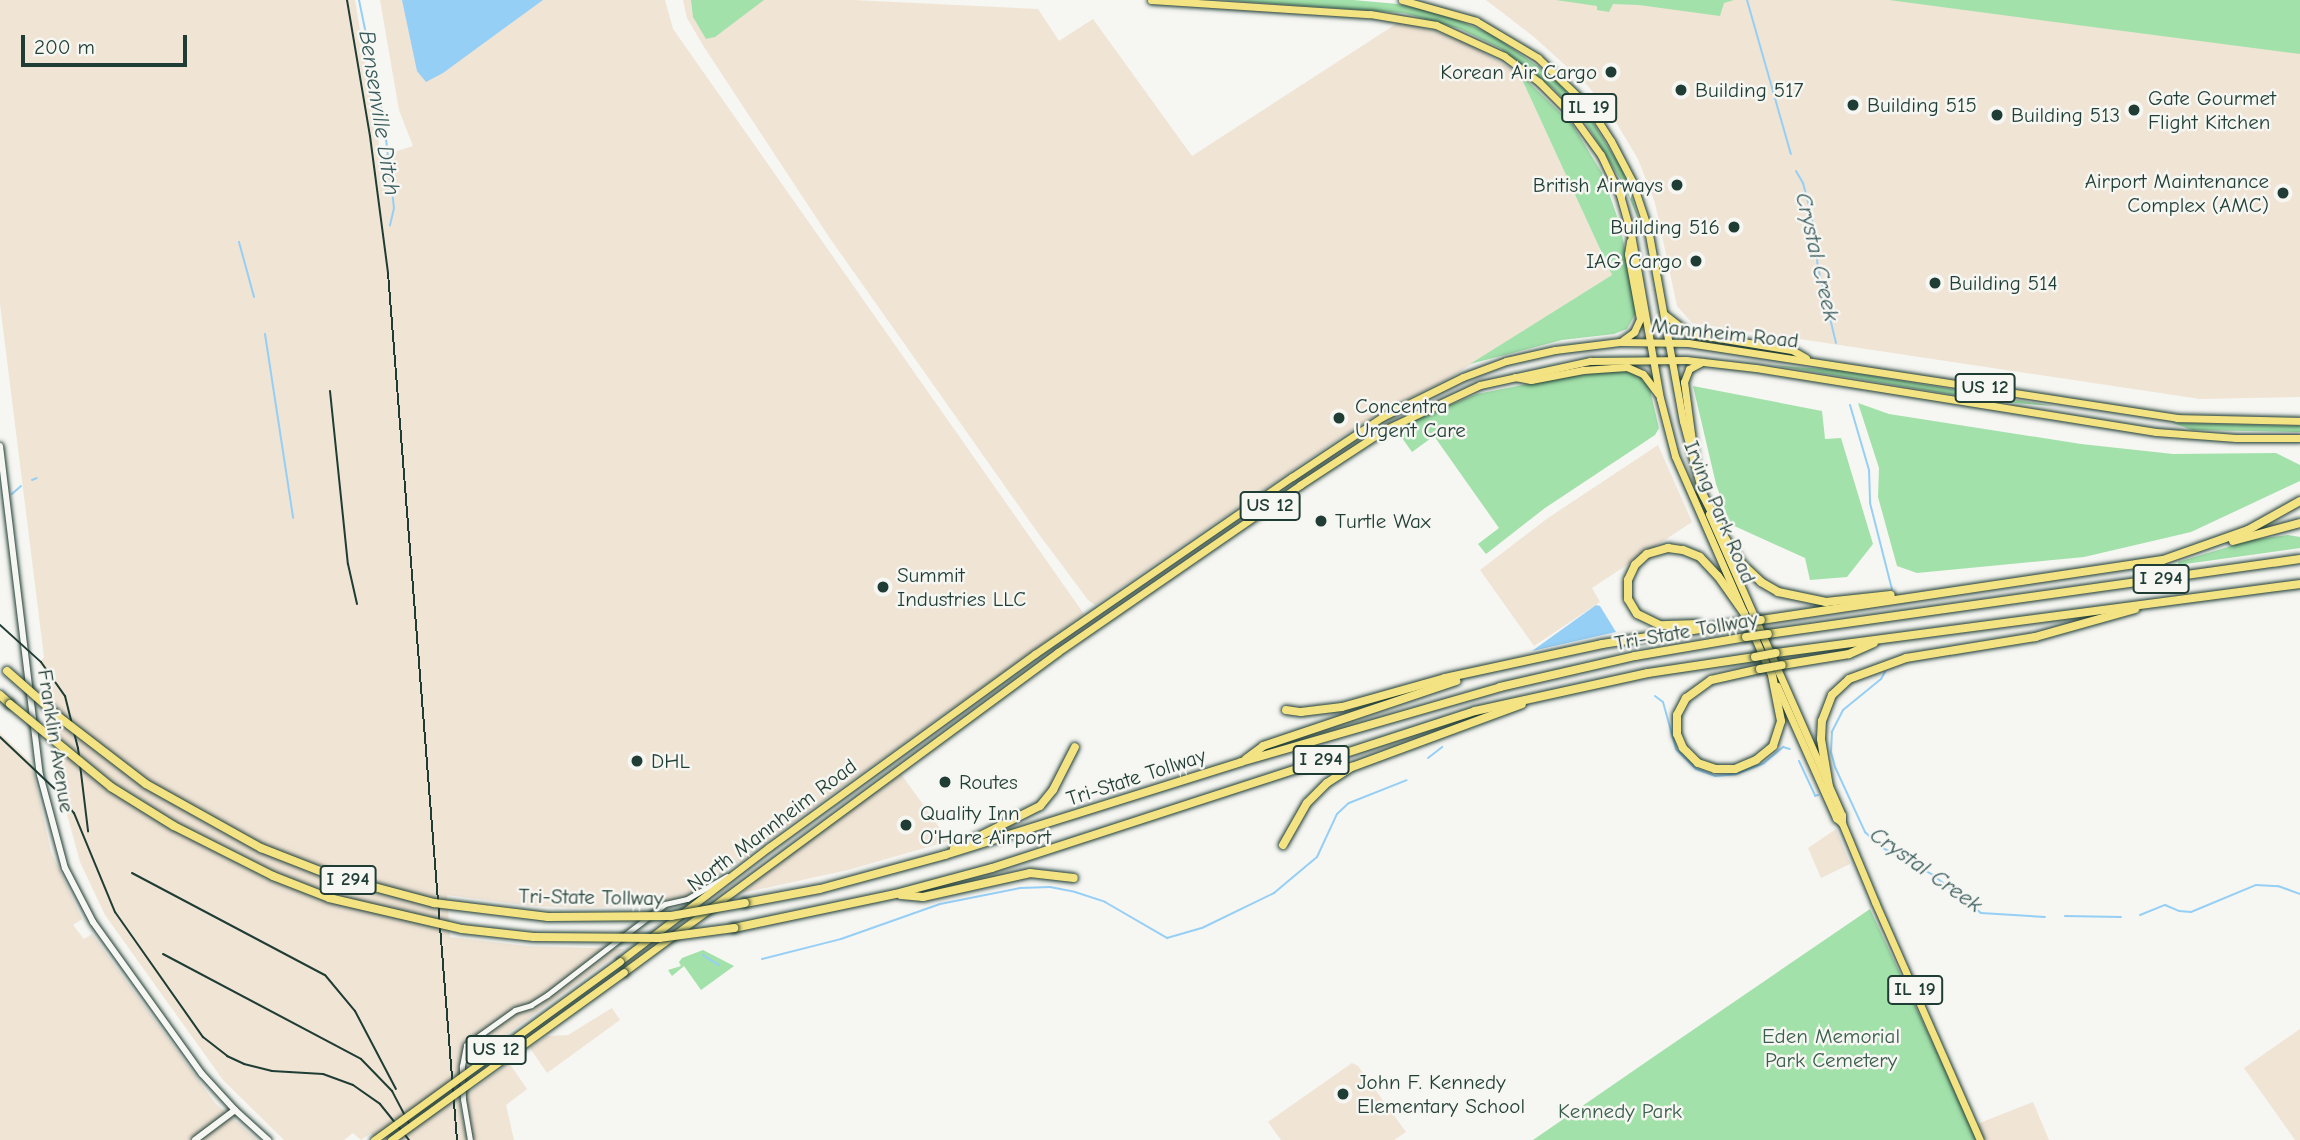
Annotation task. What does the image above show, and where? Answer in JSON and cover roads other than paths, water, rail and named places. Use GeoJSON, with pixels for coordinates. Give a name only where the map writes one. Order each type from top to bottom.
{"type":"FeatureCollection","features":[{"type":"Feature","properties":{"kind":"highway"},"geometry":{"type":"LineString","coordinates":[[1701,491],[1726,540],[1743,565],[1761,582],[1794,597],[1826,602],[1962,586],[1977,587]]}},
{"type":"Feature","properties":{"kind":"highway","name":"I 294"},"geometry":{"type":"LineString","coordinates":[[2173,557],[2248,530],[2300,501]]}},
{"type":"Feature","properties":{"kind":"highway","name":"I 294"},"geometry":{"type":"LineString","coordinates":[[1241,762],[1263,746],[1489,670],[1602,644],[1741,619],[1793,615],[2173,557],[2300,523]]}},
{"type":"Feature","properties":{"kind":"highway"},"geometry":{"type":"LineString","coordinates":[[1661,548],[1683,550],[1707,563],[1741,619],[1679,626],[1660,625],[1645,620],[1628,599],[1631,573],[1635,565],[1653,551],[1661,548]]}},
{"type":"Feature","properties":{"kind":"highway","name":"Tri-State Tollway"},"geometry":{"type":"LineString","coordinates":[[0,664],[74,729],[146,784],[261,848],[333,876],[434,903],[548,917],[671,916],[820,889],[945,855],[1241,762],[1500,687],[1635,656],[1746,637],[2300,559]]}},
{"type":"Feature","properties":{"kind":"highway","name":"Tri-State Tollway"},"geometry":{"type":"LineString","coordinates":[[0,695],[102,780],[174,827],[273,876],[330,898],[386,914],[462,929],[534,937],[659,938],[734,928],[895,894],[992,868],[1475,711],[1555,691],[1776,653],[2300,584]]}},
{"type":"Feature","properties":{"kind":"highway"},"geometry":{"type":"LineString","coordinates":[[1829,787],[1821,739],[1822,720],[1832,695],[1849,679],[1906,658],[2035,637],[2161,602]]}},
{"type":"Feature","properties":{"kind":"highway"},"geometry":{"type":"LineString","coordinates":[[1772,675],[1781,721],[1773,746],[1756,760],[1735,769],[1715,769],[1699,764],[1684,748],[1677,734],[1677,715],[1685,698],[1711,680],[1760,668],[1849,654],[1883,639]]}},
{"type":"Feature","properties":{"kind":"highway"},"geometry":{"type":"LineString","coordinates":[[1286,710],[1301,712],[1342,707],[1445,678],[1489,670]]}},
{"type":"Feature","properties":{"kind":"highway"},"geometry":{"type":"LineString","coordinates":[[1283,845],[1307,803],[1327,783],[1352,767],[1555,691]]}},
{"type":"Feature","properties":{"kind":"highway"},"geometry":{"type":"LineString","coordinates":[[945,855],[968,840],[1005,826],[1040,806],[1076,747]]}},
{"type":"Feature","properties":{"kind":"highway"},"geometry":{"type":"LineString","coordinates":[[895,894],[923,897],[1030,873],[1074,878]]}},
{"type":"Feature","properties":{"kind":"main road","name":"Irving Park Road"},"geometry":{"type":"LineString","coordinates":[[1151,0],[1392,16],[1436,25],[1490,48],[1539,82],[1586,133],[1620,195],[1631,234],[1660,398],[1675,456],[1741,619],[1772,675],[1836,818],[1842,823]]}},
{"type":"Feature","properties":{"kind":"main road","name":"Irving Park Road"},"geometry":{"type":"LineString","coordinates":[[1402,0],[1446,10],[1497,32],[1538,58],[1589,107],[1624,163],[1642,206],[1695,471],[1714,527],[1842,815],[1842,823],[1980,1140]]}},
{"type":"Feature","properties":{"kind":"main road"},"geometry":{"type":"LineString","coordinates":[[1620,342],[1634,332],[1640,319],[1628,254],[1631,234]]}},
{"type":"Feature","properties":{"kind":"main road"},"geometry":{"type":"LineString","coordinates":[[1664,314],[1688,333],[1792,350],[1811,361]]}},
{"type":"Feature","properties":{"kind":"main road","name":"Mannheim Road"},"geometry":{"type":"LineString","coordinates":[[1090,615],[1336,447],[1421,396],[1506,361],[1555,350],[1620,342],[1668,341],[2177,418],[2300,421]]}},
{"type":"Feature","properties":{"kind":"main road","name":"Mannheim Road"},"geometry":{"type":"LineString","coordinates":[[1097,624],[1384,429],[1449,397],[1510,376],[1590,361],[1703,361],[2156,432],[2236,439],[2300,438]]}},
{"type":"Feature","properties":{"kind":"main road"},"geometry":{"type":"LineString","coordinates":[[1695,471],[1695,449],[1684,382],[1689,369],[1703,361]]}},
{"type":"Feature","properties":{"kind":"main road"},"geometry":{"type":"LineString","coordinates":[[1510,376],[1531,380],[1583,370],[1627,367],[1643,374],[1660,398]]}},
{"type":"Feature","properties":{"kind":"main road","name":"Franklin Avenue"},"geometry":{"type":"LineString","coordinates":[[0,446],[40,775],[59,850],[93,922],[202,1074],[235,1110],[268,1140]]}},
{"type":"Feature","properties":{"kind":"main road","name":"North Mannheim Road"},"geometry":{"type":"LineString","coordinates":[[374,1140],[620,961],[745,865],[1090,615]]}},
{"type":"Feature","properties":{"kind":"main road","name":"North Mannheim Road"},"geometry":{"type":"LineString","coordinates":[[391,1140],[624,972],[776,856],[1097,624]]}},
{"type":"Feature","properties":{"kind":"main road"},"geometry":{"type":"LineString","coordinates":[[195,1140],[235,1110]]}},
{"type":"Feature","properties":{"kind":"street"},"geometry":{"type":"LineString","coordinates":[[470,1140],[463,1099],[462,1066],[466,1045],[515,1010],[531,1005],[547,995],[665,904],[687,899],[745,865]]}},
{"type":"Feature","properties":{"kind":"street"},"geometry":{"type":"LineString","coordinates":[[665,904],[678,904],[686,911]]}},
{"type":"Feature","properties":{"kind":"water"},"geometry":{"type":"Polygon","coordinates":[[[402,0],[543,0],[443,73],[426,82],[417,71],[402,0]]]}},
{"type":"Feature","properties":{"kind":"water"},"geometry":{"type":"Polygon","coordinates":[[[1596,605],[1600,606],[1616,632],[1532,651],[1596,605]]]}},
{"type":"Feature","properties":{"kind":"waterway","name":"Bensenville Ditch"},"geometry":{"type":"LineString","coordinates":[[359,0],[384,122],[394,208],[390,226]]}},
{"type":"Feature","properties":{"kind":"waterway","name":"Crystal Creek"},"geometry":{"type":"LineString","coordinates":[[1747,0],[1791,154]]}},
{"type":"Feature","properties":{"kind":"waterway","name":"Crystal Creek"},"geometry":{"type":"LineString","coordinates":[[1796,171],[1803,183],[1811,213],[1818,268],[1836,343]]}},
{"type":"Feature","properties":{"kind":"waterway"},"geometry":{"type":"LineString","coordinates":[[239,242],[254,297]]}},
{"type":"Feature","properties":{"kind":"waterway"},"geometry":{"type":"LineString","coordinates":[[265,334],[293,518]]}},
{"type":"Feature","properties":{"kind":"waterway","name":"Crystal Creek"},"geometry":{"type":"LineString","coordinates":[[1850,405],[1869,470],[1870,503],[1892,589]]}},
{"type":"Feature","properties":{"kind":"waterway","name":"Bensenville Ditch"},"geometry":{"type":"LineString","coordinates":[[32,480],[37,478]]}},
{"type":"Feature","properties":{"kind":"waterway","name":"Bensenville Ditch"},"geometry":{"type":"LineString","coordinates":[[12,494],[21,486]]}},
{"type":"Feature","properties":{"kind":"waterway","name":"Crystal Creek"},"geometry":{"type":"LineString","coordinates":[[1885,672],[1881,679],[1843,710],[1832,732],[1831,752],[1835,767],[1865,832],[1881,847],[1933,875],[1981,913],[2045,917]]}},
{"type":"Feature","properties":{"kind":"waterway"},"geometry":{"type":"LineString","coordinates":[[1655,696],[1663,702],[1676,749],[1696,769],[1715,776],[1736,774],[1764,763],[1783,747],[1790,749]]}},
{"type":"Feature","properties":{"kind":"waterway"},"geometry":{"type":"LineString","coordinates":[[1428,758],[1442,747]]}},
{"type":"Feature","properties":{"kind":"waterway"},"geometry":{"type":"LineString","coordinates":[[1799,761],[1815,796],[1818,795]]}},
{"type":"Feature","properties":{"kind":"waterway"},"geometry":{"type":"LineString","coordinates":[[762,959],[841,939],[940,904],[1020,888],[1050,887],[1105,902],[1167,938],[1202,928],[1274,893],[1317,857],[1337,814],[1349,803],[1407,780]]}},
{"type":"Feature","properties":{"kind":"waterway","name":"Crystal Creek"},"geometry":{"type":"LineString","coordinates":[[2140,915],[2165,905],[2179,911],[2191,912],[2256,885],[2278,886],[2300,894]]}},
{"type":"Feature","properties":{"kind":"waterway","name":"Crystal Creek"},"geometry":{"type":"LineString","coordinates":[[2065,916],[2121,917]]}},
{"type":"Feature","properties":{"kind":"waterway"},"geometry":{"type":"LineString","coordinates":[[703,955],[719,965]]}},
{"type":"Feature","properties":{"kind":"railway"},"geometry":{"type":"LineString","coordinates":[[347,0],[370,136],[388,273],[457,1140]]}},
{"type":"Feature","properties":{"kind":"railway"},"geometry":{"type":"LineString","coordinates":[[330,391],[348,564],[357,604]]}},
{"type":"Feature","properties":{"kind":"railway"},"geometry":{"type":"LineString","coordinates":[[0,625],[41,662],[65,696],[78,748],[88,831]]}},
{"type":"Feature","properties":{"kind":"railway"},"geometry":{"type":"LineString","coordinates":[[0,737],[55,789],[74,813],[115,912],[203,1037],[227,1056],[244,1064],[272,1071],[323,1074],[353,1085],[380,1104],[409,1140]]}},
{"type":"Feature","properties":{"kind":"railway"},"geometry":{"type":"LineString","coordinates":[[132,873],[325,975],[355,1011],[396,1089]]}},
{"type":"Feature","properties":{"kind":"railway"},"geometry":{"type":"LineString","coordinates":[[163,954],[361,1059],[392,1091],[412,1129]]}},
{"type":"Feature","properties":{"kind":"place","name":"Korean Air Cargo"},"geometry":{"type":"Point","coordinates":[1611,72]}},
{"type":"Feature","properties":{"kind":"place","name":"Building 517"},"geometry":{"type":"Point","coordinates":[1681,90]}},
{"type":"Feature","properties":{"kind":"place","name":"Building 515"},"geometry":{"type":"Point","coordinates":[1853,105]}},
{"type":"Feature","properties":{"kind":"place","name":"Gate Gourmet Flight Kitchen"},"geometry":{"type":"Point","coordinates":[2134,110]}},
{"type":"Feature","properties":{"kind":"place","name":"Building 513"},"geometry":{"type":"Point","coordinates":[1997,115]}},
{"type":"Feature","properties":{"kind":"place","name":"British Airways"},"geometry":{"type":"Point","coordinates":[1677,185]}},
{"type":"Feature","properties":{"kind":"place","name":"Airport Maintenance Complex (AMC)"},"geometry":{"type":"Point","coordinates":[2283,193]}},
{"type":"Feature","properties":{"kind":"place","name":"Building 516"},"geometry":{"type":"Point","coordinates":[1734,227]}},
{"type":"Feature","properties":{"kind":"place","name":"IAG Cargo"},"geometry":{"type":"Point","coordinates":[1696,261]}},
{"type":"Feature","properties":{"kind":"place","name":"Building 514"},"geometry":{"type":"Point","coordinates":[1935,283]}},
{"type":"Feature","properties":{"kind":"place","name":"Concentra Urgent Care"},"geometry":{"type":"Point","coordinates":[1339,418]}},
{"type":"Feature","properties":{"kind":"place","name":"Turtle Wax"},"geometry":{"type":"Point","coordinates":[1321,521]}},
{"type":"Feature","properties":{"kind":"place","name":"Summit Industries LLC"},"geometry":{"type":"Point","coordinates":[883,587]}},
{"type":"Feature","properties":{"kind":"place","name":"DHL"},"geometry":{"type":"Point","coordinates":[637,761]}},
{"type":"Feature","properties":{"kind":"place","name":"Routes"},"geometry":{"type":"Point","coordinates":[945,782]}},
{"type":"Feature","properties":{"kind":"place","name":"Quality Inn O'Hare Airport"},"geometry":{"type":"Point","coordinates":[906,825]}},
{"type":"Feature","properties":{"kind":"place","name":"John F. Kennedy Elementary School"},"geometry":{"type":"Point","coordinates":[1343,1094]}},
{"type":"Feature","properties":{"kind":"park label","name":"Eden Memorial Park Cemetery"},"geometry":{"type":"Point","coordinates":[1831,1048]}},
{"type":"Feature","properties":{"kind":"park label","name":"Kennedy Park"},"geometry":{"type":"Point","coordinates":[1620,1111]}}]}
